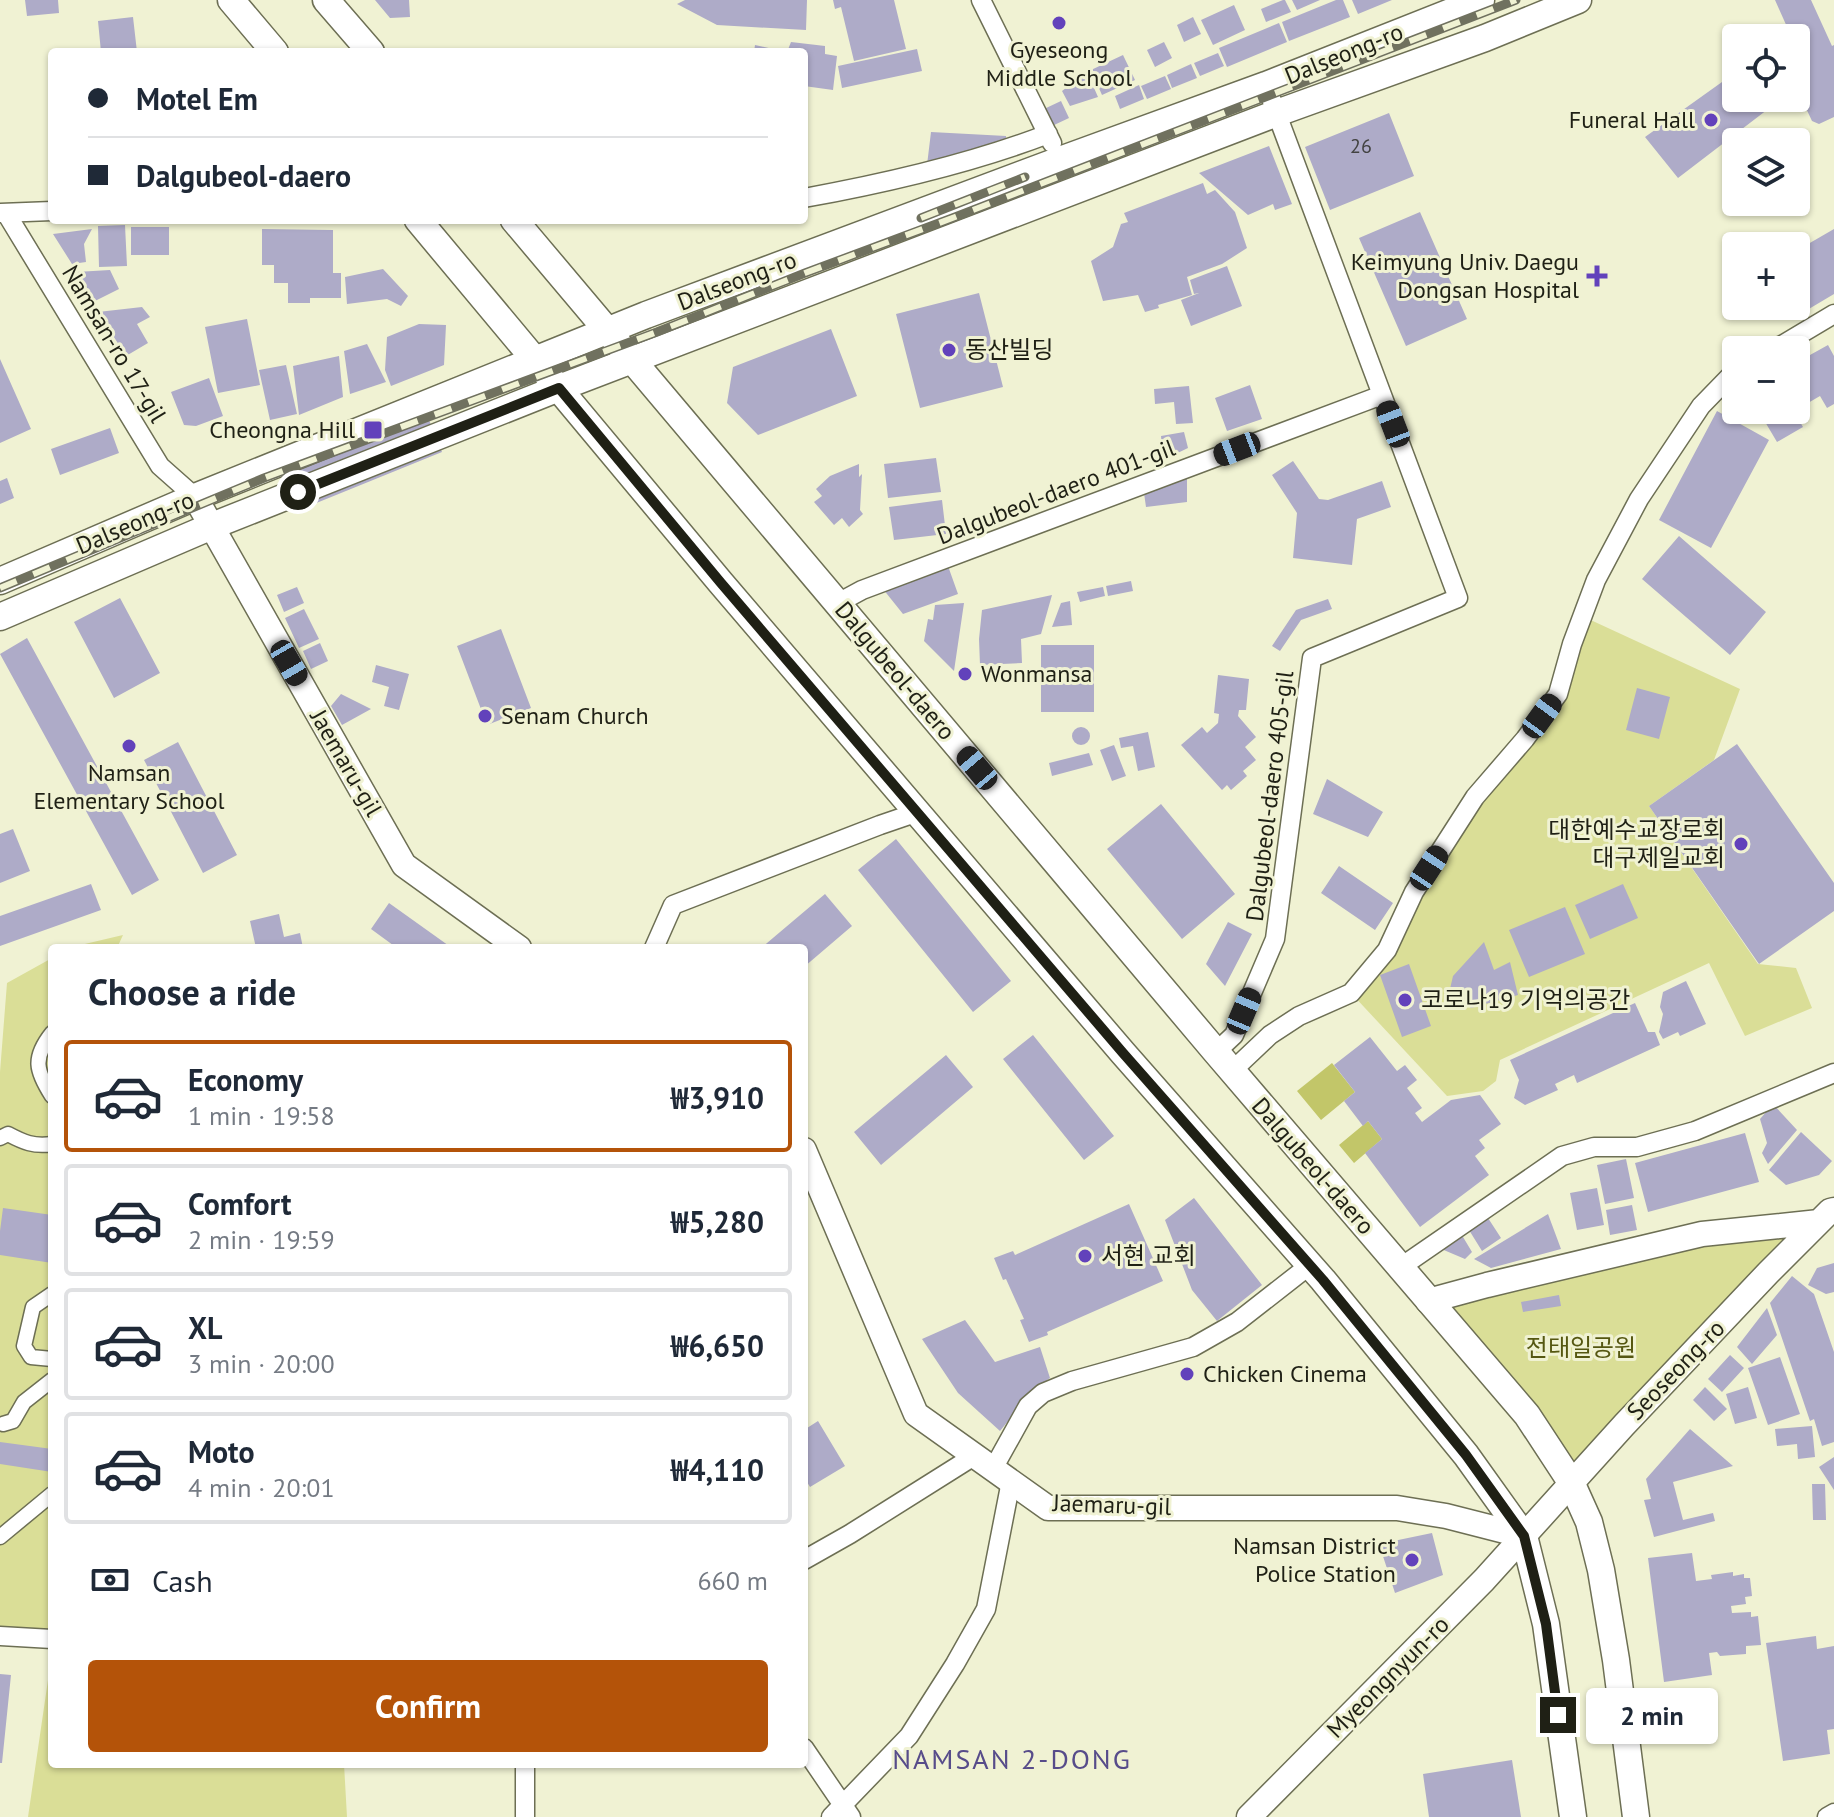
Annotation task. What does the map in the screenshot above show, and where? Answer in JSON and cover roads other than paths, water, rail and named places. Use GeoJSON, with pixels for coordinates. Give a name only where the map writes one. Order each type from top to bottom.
{"type":"FeatureCollection","features":[{"type":"Feature","properties":{"kind":"main road"},"geometry":{"type":"LineString","coordinates":[[231,0],[272,48]]}},
{"type":"Feature","properties":{"kind":"main road"},"geometry":{"type":"LineString","coordinates":[[326,0],[368,48]]}},
{"type":"Feature","properties":{"kind":"main road","name":"Dalseong-ro"},"geometry":{"type":"LineString","coordinates":[[0,581],[195,497],[609,330],[1266,85],[1481,0]]}},
{"type":"Feature","properties":{"kind":"main road"},"geometry":{"type":"LineString","coordinates":[[0,617],[212,526],[559,388],[1277,113],[1485,38],[1578,0]]}},
{"type":"Feature","properties":{"kind":"main road"},"geometry":{"type":"LineString","coordinates":[[421,224],[721,583],[1123,1053],[1310,1265],[1466,1455],[1524,1536],[1546,1624],[1573,1817]]}},
{"type":"Feature","properties":{"kind":"main road","name":"Dalgubeol-daero"},"geometry":{"type":"LineString","coordinates":[[517,224],[1224,1062],[1527,1415],[1571,1482],[1589,1522],[1601,1570],[1616,1660],[1636,1817]]}},
{"type":"Feature","properties":{"kind":"street"},"geometry":{"type":"LineString","coordinates":[[981,0],[1060,160]]}},
{"type":"Feature","properties":{"kind":"street","name":"Dalgubeol-daero 405-gil"},"geometry":{"type":"LineString","coordinates":[[1224,1062],[1275,939],[1312,658],[1458,598],[1266,85]]}},
{"type":"Feature","properties":{"kind":"street"},"geometry":{"type":"LineString","coordinates":[[808,197],[1001,152],[1048,134]]}},
{"type":"Feature","properties":{"kind":"street"},"geometry":{"type":"LineString","coordinates":[[3,213],[48,211]]}},
{"type":"Feature","properties":{"kind":"street","name":"Namsan-ro 17-gil"},"geometry":{"type":"LineString","coordinates":[[3,213],[160,466],[195,497]]}},
{"type":"Feature","properties":{"kind":"street"},"geometry":{"type":"LineString","coordinates":[[1797,336],[1834,314]]}},
{"type":"Feature","properties":{"kind":"street"},"geometry":{"type":"LineString","coordinates":[[1224,1062],[1299,1016],[1351,993],[1387,950],[1414,892],[1475,797],[1525,739],[1558,694],[1572,644],[1596,580],[1632,512],[1701,406],[1722,384]]}},
{"type":"Feature","properties":{"kind":"street","name":"Dalgubeol-daero 401-gil"},"geometry":{"type":"LineString","coordinates":[[838,603],[862,590],[1382,395]]}},
{"type":"Feature","properties":{"kind":"street","name":"Jaemaru-gil"},"geometry":{"type":"LineString","coordinates":[[195,497],[404,865],[513,944]]}},
{"type":"Feature","properties":{"kind":"street"},"geometry":{"type":"LineString","coordinates":[[656,944],[673,905],[918,812]]}},
{"type":"Feature","properties":{"kind":"street"},"geometry":{"type":"LineString","coordinates":[[48,1038],[38,1061],[39,1075],[48,1090]]}},
{"type":"Feature","properties":{"kind":"street"},"geometry":{"type":"LineString","coordinates":[[1401,1267],[1562,1156],[1594,1147],[1637,1147],[1695,1131],[1834,1073]]}},
{"type":"Feature","properties":{"kind":"street"},"geometry":{"type":"LineString","coordinates":[[0,1138],[8,1134],[25,1143],[48,1145]]}},
{"type":"Feature","properties":{"kind":"street","name":"Jaemaru-gil"},"geometry":{"type":"LineString","coordinates":[[808,1159],[916,1414],[1048,1508],[1397,1508],[1446,1516],[1524,1536]]}},
{"type":"Feature","properties":{"kind":"street"},"geometry":{"type":"LineString","coordinates":[[1428,1301],[1702,1234],[1829,1213]]}},
{"type":"Feature","properties":{"kind":"street","name":"Seoseong-ro"},"geometry":{"type":"LineString","coordinates":[[1524,1536],[1634,1414],[1829,1213]]}},
{"type":"Feature","properties":{"kind":"street"},"geometry":{"type":"LineString","coordinates":[[808,1755],[842,1813],[909,1736],[955,1664],[986,1609],[993,1468],[1028,1406],[1043,1393],[1072,1381],[1193,1347],[1237,1322],[1310,1265]]}},
{"type":"Feature","properties":{"kind":"street"},"geometry":{"type":"LineString","coordinates":[[48,1297],[33,1307],[24,1346],[31,1357],[48,1359]]}},
{"type":"Feature","properties":{"kind":"street"},"geometry":{"type":"LineString","coordinates":[[3,1424],[13,1421],[24,1402],[48,1383]]}},
{"type":"Feature","properties":{"kind":"street"},"geometry":{"type":"LineString","coordinates":[[808,1558],[850,1534],[993,1468]]}},
{"type":"Feature","properties":{"kind":"street"},"geometry":{"type":"LineString","coordinates":[[0,1537],[48,1497]]}},
{"type":"Feature","properties":{"kind":"street","name":"Myeongnyun-ro"},"geometry":{"type":"LineString","coordinates":[[1249,1817],[1524,1536]]}},
{"type":"Feature","properties":{"kind":"street"},"geometry":{"type":"LineString","coordinates":[[0,1636],[48,1640]]}},
{"type":"Feature","properties":{"kind":"street"},"geometry":{"type":"LineString","coordinates":[[525,1768],[525,1817]]}},
{"type":"Feature","properties":{"kind":"street"},"geometry":{"type":"LineString","coordinates":[[1827,1817],[1834,1813]]}},
{"type":"Feature","properties":{"kind":"railway"},"geometry":{"type":"LineString","coordinates":[[0,588],[264,478],[657,332],[1516,0]]}},
{"type":"Feature","properties":{"kind":"railway"},"geometry":{"type":"LineString","coordinates":[[921,218],[1025,177]]}},
{"type":"Feature","properties":{"kind":"place","name":"Gyeseong Middle School"},"geometry":{"type":"Point","coordinates":[1059,23]}},
{"type":"Feature","properties":{"kind":"place","name":"Funeral Hall"},"geometry":{"type":"Point","coordinates":[1711,120]}},
{"type":"Feature","properties":{"kind":"place","name":"Keimyung Univ. Daegu Dongsan Hospital"},"geometry":{"type":"Point","coordinates":[1597,276]}},
{"type":"Feature","properties":{"kind":"place","name":"동산빌딩"},"geometry":{"type":"Point","coordinates":[949,350]}},
{"type":"Feature","properties":{"kind":"place","name":"Cheongna Hill"},"geometry":{"type":"Point","coordinates":[373,430]}},
{"type":"Feature","properties":{"kind":"place","name":"Wonmansa"},"geometry":{"type":"Point","coordinates":[965,674]}},
{"type":"Feature","properties":{"kind":"place","name":"Senam Church"},"geometry":{"type":"Point","coordinates":[485,716]}},
{"type":"Feature","properties":{"kind":"place","name":"Namsan Elementary School"},"geometry":{"type":"Point","coordinates":[129,746]}},
{"type":"Feature","properties":{"kind":"place","name":"대한예수교장로회 대구제일교회"},"geometry":{"type":"Point","coordinates":[1741,844]}},
{"type":"Feature","properties":{"kind":"place","name":"코로나19 기억의공간"},"geometry":{"type":"Point","coordinates":[1405,1000]}},
{"type":"Feature","properties":{"kind":"place","name":"서현 교회"},"geometry":{"type":"Point","coordinates":[1085,1256]}},
{"type":"Feature","properties":{"kind":"place","name":"Chicken Cinema"},"geometry":{"type":"Point","coordinates":[1187,1374]}},
{"type":"Feature","properties":{"kind":"place","name":"Namsan District Police Station"},"geometry":{"type":"Point","coordinates":[1412,1560]}},
{"type":"Feature","properties":{"kind":"district","name":"NAMSAN 2-DONG"},"geometry":{"type":"Point","coordinates":[1012,1759]}},
{"type":"Feature","properties":{"kind":"park label","name":"전태일공원"},"geometry":{"type":"Point","coordinates":[1581,1348]}}]}
